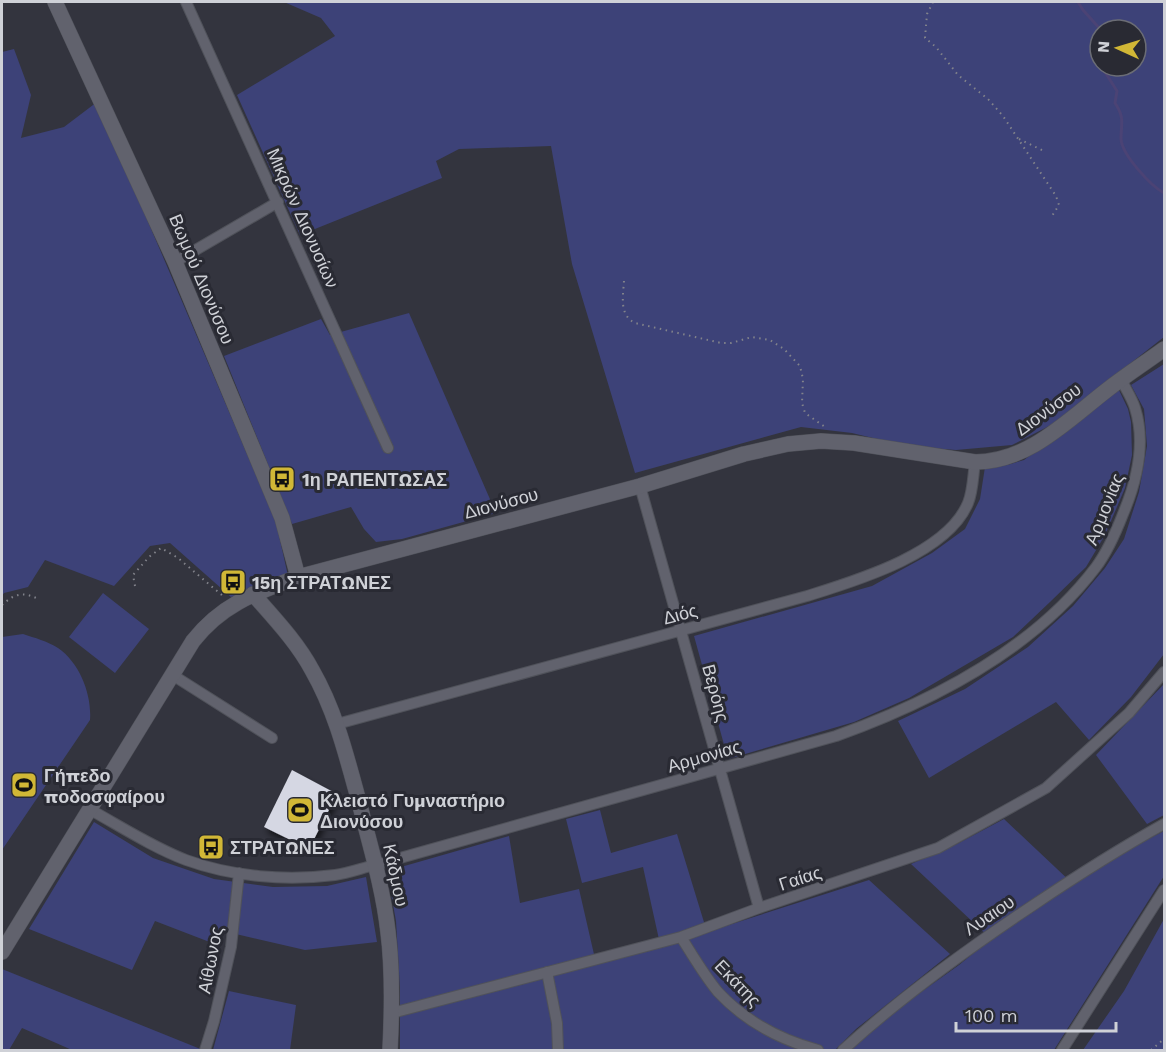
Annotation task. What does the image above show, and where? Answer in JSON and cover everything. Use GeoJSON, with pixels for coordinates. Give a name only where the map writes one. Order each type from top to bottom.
{"type":"FeatureCollection","features":[{"type":"Feature","properties":{"kind":"main road","name":"Βωμού Διονύσου"},"geometry":{"type":"LineString","coordinates":[[55,2],[175,262],[282,518],[298,577]]}},
{"type":"Feature","properties":{"kind":"main road","name":"Διονύσου"},"geometry":{"type":"LineString","coordinates":[[2,952],[171,674],[202,629],[231,605],[298,577],[640,486],[769,447],[805,441],[854,444],[975,462],[994,461],[1012,456],[1042,441],[1121,379],[1164,350]]}},
{"type":"Feature","properties":{"kind":"main road","name":"Κάδμου"},"geometry":{"type":"LineString","coordinates":[[254,594],[295,644],[311,668],[337,724],[375,865],[388,931],[392,1013],[390,1050]]}},
{"type":"Feature","properties":{"kind":"street","name":"Μικρών Διονυσίων"},"geometry":{"type":"LineString","coordinates":[[186,2],[388,448]]}},
{"type":"Feature","properties":{"kind":"street"},"geometry":{"type":"LineString","coordinates":[[175,262],[278,202]]}},
{"type":"Feature","properties":{"kind":"street","name":"Αρμονίας"},"geometry":{"type":"LineString","coordinates":[[89,809],[184,859],[209,867],[239,873],[283,877],[336,875],[836,736],[911,706],[954,684],[1014,645],[1062,604],[1096,566],[1113,540],[1130,498],[1139,464],[1140,438],[1135,407],[1121,379]]}},
{"type":"Feature","properties":{"kind":"street","name":"Διός"},"geometry":{"type":"LineString","coordinates":[[337,724],[807,596],[865,578],[933,544],[954,524],[967,504],[975,462]]}},
{"type":"Feature","properties":{"kind":"street","name":"Βερόης"},"geometry":{"type":"LineString","coordinates":[[640,486],[759,908]]}},
{"type":"Feature","properties":{"kind":"street","name":"Γαίας"},"geometry":{"type":"LineString","coordinates":[[392,1013],[681,937],[759,908],[938,848],[1046,788],[1129,713],[1164,672]]}},
{"type":"Feature","properties":{"kind":"street"},"geometry":{"type":"LineString","coordinates":[[171,674],[272,738]]}},
{"type":"Feature","properties":{"kind":"street","name":"Λυαιου"},"geometry":{"type":"LineString","coordinates":[[843,1050],[875,1021],[964,951],[1120,848],[1164,824]]}},
{"type":"Feature","properties":{"kind":"street","name":"Αίθωνος"},"geometry":{"type":"LineString","coordinates":[[205,1050],[231,947],[239,873]]}},
{"type":"Feature","properties":{"kind":"street"},"geometry":{"type":"LineString","coordinates":[[1062,1050],[1164,890]]}},
{"type":"Feature","properties":{"kind":"street","name":"Εκάτης"},"geometry":{"type":"LineString","coordinates":[[681,937],[719,992],[744,1015],[769,1032],[818,1050]]}},
{"type":"Feature","properties":{"kind":"street"},"geometry":{"type":"LineString","coordinates":[[547,972],[557,1023],[558,1050]]}},
{"type":"Feature","properties":{"kind":"path"},"geometry":{"type":"LineString","coordinates":[[933,2],[927,14],[925,38],[936,47],[958,75],[996,107],[1058,201],[1057,210],[1052,216]]}},
{"type":"Feature","properties":{"kind":"path"},"geometry":{"type":"LineString","coordinates":[[1018,139],[1046,152]]}},
{"type":"Feature","properties":{"kind":"path"},"geometry":{"type":"LineString","coordinates":[[624,281],[623,303],[628,320],[720,343],[760,337],[784,349],[800,366],[803,379],[802,403],[805,413],[829,429]]}},
{"type":"Feature","properties":{"kind":"path"},"geometry":{"type":"LineString","coordinates":[[135,586],[133,575],[149,557],[161,548],[178,558],[219,591],[231,605]]}},
{"type":"Feature","properties":{"kind":"path"},"geometry":{"type":"LineString","coordinates":[[2,605],[12,595],[27,593],[38,599]]}},
{"type":"Feature","properties":{"kind":"path"},"geometry":{"type":"LineString","coordinates":[[1151,1050],[1164,1039]]}},
{"type":"Feature","properties":{"kind":"shaded area"},"geometry":{"type":"Polygon","coordinates":[[[284,2],[1164,2],[1164,337],[1053,424],[1012,445],[956,450],[906,446],[852,433],[801,427],[635,473],[572,264],[551,146],[459,149],[436,161],[442,178],[300,235],[237,95],[335,36],[321,18],[284,2]]]}},
{"type":"Feature","properties":{"kind":"shaded area"},"geometry":{"type":"Polygon","coordinates":[[[14,49],[31,95],[21,138],[64,127],[97,102],[276,522],[288,576],[231,597],[170,543],[150,546],[114,586],[45,560],[28,587],[4,593],[2,596],[2,52],[14,49]]]}},
{"type":"Feature","properties":{"kind":"shaded area"},"geometry":{"type":"Polygon","coordinates":[[[409,313],[496,513],[402,539],[376,542],[364,529],[351,507],[292,524],[224,356],[321,319],[330,335],[409,313]]]}},
{"type":"Feature","properties":{"kind":"shaded area"},"geometry":{"type":"Polygon","coordinates":[[[1164,364],[1164,654],[1131,697],[1089,740],[1056,702],[929,778],[898,721],[965,689],[1028,647],[1073,606],[1105,568],[1124,539],[1139,492],[1147,446],[1144,409],[1131,385],[1164,364]]]}},
{"type":"Feature","properties":{"kind":"shaded area"},"geometry":{"type":"Polygon","coordinates":[[[1118,388],[1128,409],[1131,422],[1132,455],[1125,488],[1105,535],[1086,567],[1050,602],[1013,637],[909,698],[854,722],[728,759],[694,636],[872,586],[932,553],[965,529],[980,499],[985,467],[1007,465],[1024,460],[1118,388]]]}},
{"type":"Feature","properties":{"kind":"shaded area"},"geometry":{"type":"Polygon","coordinates":[[[103,593],[149,629],[115,673],[69,637],[103,593]]]}},
{"type":"Feature","properties":{"kind":"shaded area","name":"Γήπεδο ποδοσφαίρου"},"geometry":{"type":"Polygon","coordinates":[[[23,634],[58,648],[73,662],[87,690],[90,720],[2,850],[2,637],[23,634]]]}},
{"type":"Feature","properties":{"kind":"shaded area"},"geometry":{"type":"Polygon","coordinates":[[[1164,684],[1164,815],[1147,824],[1096,755],[1164,684]]]}},
{"type":"Feature","properties":{"kind":"shaded area"},"geometry":{"type":"Polygon","coordinates":[[[600,810],[611,853],[677,834],[707,932],[869,880],[950,954],[856,1029],[835,1050],[400,1050],[400,988],[396,921],[387,871],[509,836],[520,903],[579,889],[596,963],[660,944],[643,867],[582,883],[566,819],[600,810]]]}},
{"type":"Feature","properties":{"kind":"shaded area"},"geometry":{"type":"Polygon","coordinates":[[[1004,819],[1073,884],[1131,848],[1164,831],[1164,876],[1054,1050],[851,1050],[875,1025],[959,965],[991,939],[911,864],[957,844],[1004,819]]]}},
{"type":"Feature","properties":{"kind":"shaded area"},"geometry":{"type":"Polygon","coordinates":[[[94,822],[153,858],[214,879],[273,887],[327,886],[366,877],[377,942],[305,950],[223,931],[220,946],[155,921],[132,970],[29,929],[94,822]]]}},
{"type":"Feature","properties":{"kind":"shaded area"},"geometry":{"type":"Polygon","coordinates":[[[1164,919],[1164,1050],[1083,1050],[1124,991],[1164,919]]]}},
{"type":"Feature","properties":{"kind":"shaded area"},"geometry":{"type":"Polygon","coordinates":[[[2,969],[205,1050],[72,1050],[22,1028],[9,1050],[2,1050],[2,969]]]}},
{"type":"Feature","properties":{"kind":"shaded area"},"geometry":{"type":"Polygon","coordinates":[[[229,991],[296,1005],[290,1050],[213,1050],[229,991]]]}},
{"type":"Feature","properties":{"kind":"building","name":"Κλειστό Γυμναστήριο Διονύσου"},"geometry":{"type":"Polygon","coordinates":[[[292,770],[337,794],[309,849],[264,827],[292,770]]]}},
{"type":"Feature","properties":{"kind":"waterway"},"geometry":{"type":"LineString","coordinates":[[1078,2],[1090,18]]}},
{"type":"Feature","properties":{"kind":"waterway"},"geometry":{"type":"LineString","coordinates":[[1109,78],[1117,91],[1115,103],[1121,117],[1121,139],[1126,153],[1152,184],[1164,193]]}},
{"type":"Feature","properties":{"kind":"place","name":"1η ΡΑΠΕΝΤΩΣΑΣ"},"geometry":{"type":"Point","coordinates":[282,479]}},
{"type":"Feature","properties":{"kind":"place","name":"15η ΣΤΡΑΤΩΝΕΣ"},"geometry":{"type":"Point","coordinates":[233,582]}},
{"type":"Feature","properties":{"kind":"place","name":"Γήπεδο ποδοσφαίρου"},"geometry":{"type":"Point","coordinates":[24,785]}},
{"type":"Feature","properties":{"kind":"place","name":"Κλειστό Γυμναστήριο Διονύσου"},"geometry":{"type":"Point","coordinates":[300,810]}},
{"type":"Feature","properties":{"kind":"place","name":"ΣΤΡΑΤΩΝΕΣ"},"geometry":{"type":"Point","coordinates":[211,847]}}]}
